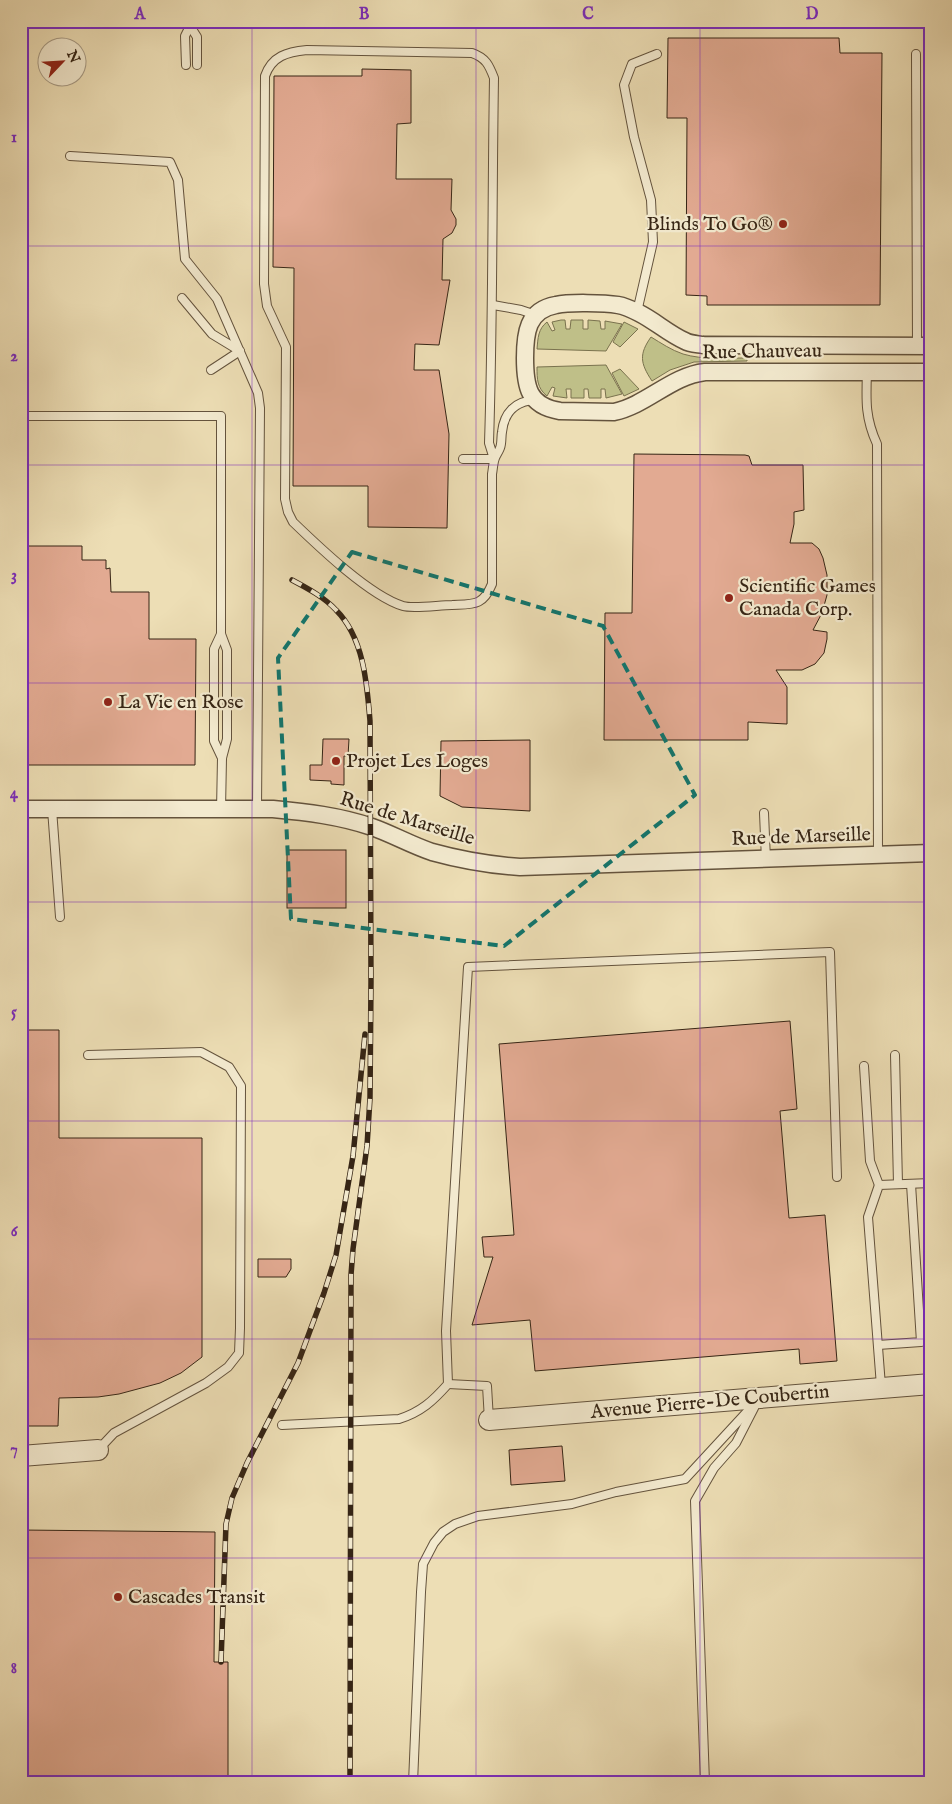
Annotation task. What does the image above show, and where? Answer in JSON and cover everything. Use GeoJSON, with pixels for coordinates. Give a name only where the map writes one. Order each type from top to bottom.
{"type":"FeatureCollection","features":[{"type":"Feature","properties":{"kind":"street","name":"Rue Chauveau"},"geometry":{"type":"LineString","coordinates":[[536,315],[549,307],[565,304],[619,305],[637,312],[686,342],[703,345],[924,346]]}},
{"type":"Feature","properties":{"kind":"street"},"geometry":{"type":"LineString","coordinates":[[535,400],[527,389],[525,336],[530,322],[536,315]]}},
{"type":"Feature","properties":{"kind":"street","name":"Rue Chauveau"},"geometry":{"type":"LineString","coordinates":[[535,400],[546,408],[560,411],[614,412],[630,408],[681,379],[697,373],[931,372]]}},
{"type":"Feature","properties":{"kind":"street","name":"Rue de Marseille"},"geometry":{"type":"LineString","coordinates":[[21,809],[257,809],[297,811],[371,827],[432,852],[497,866],[542,868],[931,853]]}},
{"type":"Feature","properties":{"kind":"street","name":"Avenue Pierre-De Coubertin"},"geometry":{"type":"LineString","coordinates":[[489,1420],[931,1384]]}},
{"type":"Feature","properties":{"kind":"street"},"geometry":{"type":"LineString","coordinates":[[21,1456],[98,1450]]}},
{"type":"Feature","properties":{"kind":"lane"},"geometry":{"type":"LineString","coordinates":[[186,65],[185,36],[190,24]]}},
{"type":"Feature","properties":{"kind":"lane"},"geometry":{"type":"LineString","coordinates":[[190,24],[197,37],[197,65]]}},
{"type":"Feature","properties":{"kind":"lane"},"geometry":{"type":"LineString","coordinates":[[494,459],[489,443],[493,305],[491,269],[494,78],[488,63],[482,56],[472,53],[307,50],[291,52],[269,65],[265,76],[264,284],[267,306],[286,347],[286,499],[288,512],[293,522],[361,582],[383,596],[404,606],[476,604],[488,593],[492,584],[492,474],[494,459],[501,447],[505,419],[509,411],[518,403],[535,400]]}},
{"type":"Feature","properties":{"kind":"lane"},"geometry":{"type":"LineString","coordinates":[[637,312],[652,242],[651,208],[624,85],[632,64],[657,54]]}},
{"type":"Feature","properties":{"kind":"lane"},"geometry":{"type":"LineString","coordinates":[[916,54],[924,346]]}},
{"type":"Feature","properties":{"kind":"lane"},"geometry":{"type":"LineString","coordinates":[[70,156],[170,162],[178,180],[185,259],[217,299],[258,393],[260,408],[257,809]]}},
{"type":"Feature","properties":{"kind":"lane"},"geometry":{"type":"LineString","coordinates":[[182,298],[212,334],[240,351]]}},
{"type":"Feature","properties":{"kind":"lane"},"geometry":{"type":"LineString","coordinates":[[493,305],[536,315]]}},
{"type":"Feature","properties":{"kind":"lane"},"geometry":{"type":"LineString","coordinates":[[211,370],[240,351]]}},
{"type":"Feature","properties":{"kind":"lane"},"geometry":{"type":"LineString","coordinates":[[867,372],[866,408],[877,444],[878,855]]}},
{"type":"Feature","properties":{"kind":"lane"},"geometry":{"type":"LineString","coordinates":[[21,416],[221,416],[221,634],[227,650],[227,739],[222,758],[221,810]]}},
{"type":"Feature","properties":{"kind":"lane"},"geometry":{"type":"LineString","coordinates":[[463,459],[494,459]]}},
{"type":"Feature","properties":{"kind":"lane"},"geometry":{"type":"LineString","coordinates":[[221,634],[214,649],[214,741],[222,758]]}},
{"type":"Feature","properties":{"kind":"lane"},"geometry":{"type":"LineString","coordinates":[[52,809],[60,917]]}},
{"type":"Feature","properties":{"kind":"lane"},"geometry":{"type":"LineString","coordinates":[[764,813],[766,860]]}},
{"type":"Feature","properties":{"kind":"lane"},"geometry":{"type":"LineString","coordinates":[[282,1425],[399,1419],[414,1414],[436,1397],[448,1384],[446,1330],[468,968],[830,952],[837,1177]]}},
{"type":"Feature","properties":{"kind":"lane"},"geometry":{"type":"LineString","coordinates":[[88,1055],[201,1052],[229,1068],[241,1086],[240,1328],[238,1353],[228,1367],[206,1383],[114,1433],[98,1450]]}},
{"type":"Feature","properties":{"kind":"lane"},"geometry":{"type":"LineString","coordinates":[[895,1055],[898,1184]]}},
{"type":"Feature","properties":{"kind":"lane"},"geometry":{"type":"LineString","coordinates":[[864,1066],[870,1161],[879,1185],[868,1217],[881,1388]]}},
{"type":"Feature","properties":{"kind":"lane"},"geometry":{"type":"LineString","coordinates":[[879,1185],[931,1183]]}},
{"type":"Feature","properties":{"kind":"lane"},"geometry":{"type":"LineString","coordinates":[[878,1345],[921,1342],[911,1184]]}},
{"type":"Feature","properties":{"kind":"lane"},"geometry":{"type":"LineString","coordinates":[[448,1384],[487,1386],[489,1420]]}},
{"type":"Feature","properties":{"kind":"lane"},"geometry":{"type":"LineString","coordinates":[[413,1783],[423,1564],[434,1543],[443,1532],[455,1524],[478,1516],[572,1504],[616,1492],[684,1479],[759,1399]]}},
{"type":"Feature","properties":{"kind":"lane"},"geometry":{"type":"LineString","coordinates":[[705,1783],[694,1501],[714,1468],[736,1443],[759,1399]]}},
{"type":"Feature","properties":{"kind":"highlighted area"},"geometry":{"type":"Polygon","coordinates":[[[352,552],[603,626],[695,795],[504,946],[291,919],[278,658],[352,552]]]}},
{"type":"Feature","properties":{"kind":"green space"},"geometry":{"type":"Polygon","coordinates":[[[565,320],[566,329],[570,329],[571,320],[583,320],[583,329],[588,329],[588,320],[600,321],[601,329],[605,329],[605,321],[622,324],[606,351],[537,349],[539,334],[544,325],[547,322],[552,331],[555,330],[552,322],[565,320]]]}},
{"type":"Feature","properties":{"kind":"green space"},"geometry":{"type":"Polygon","coordinates":[[[624,322],[638,329],[620,347],[613,342],[624,322]]]}},
{"type":"Feature","properties":{"kind":"green space"},"geometry":{"type":"Polygon","coordinates":[[[651,337],[670,348],[691,356],[747,358],[747,361],[694,362],[670,370],[652,381],[642,359],[644,349],[651,337]]]}},
{"type":"Feature","properties":{"kind":"green space"},"geometry":{"type":"Polygon","coordinates":[[[606,365],[622,394],[606,398],[605,389],[601,389],[601,398],[589,398],[588,389],[584,389],[584,398],[571,398],[571,389],[566,389],[567,398],[553,396],[555,388],[552,387],[547,396],[541,390],[538,383],[537,367],[606,365]]]}},
{"type":"Feature","properties":{"kind":"green space"},"geometry":{"type":"Polygon","coordinates":[[[620,369],[639,389],[624,396],[612,373],[620,369]]]}},
{"type":"Feature","properties":{"kind":"building","name":"Blinds To Go®"},"geometry":{"type":"Polygon","coordinates":[[[668,38],[839,38],[840,53],[882,53],[880,305],[707,305],[707,296],[686,295],[687,118],[667,118],[668,38]]]}},
{"type":"Feature","properties":{"kind":"building"},"geometry":{"type":"Polygon","coordinates":[[[362,69],[411,70],[411,123],[397,124],[396,179],[452,179],[451,210],[456,219],[456,225],[452,233],[443,239],[442,280],[450,280],[439,345],[415,344],[414,370],[439,370],[449,434],[447,528],[368,527],[368,486],[293,486],[294,268],[273,267],[274,76],[362,76],[362,69]]]}},
{"type":"Feature","properties":{"kind":"building","name":"Scientific Games Canada Corp."},"geometry":{"type":"Polygon","coordinates":[[[634,454],[745,455],[749,456],[752,465],[803,465],[804,510],[794,512],[794,524],[790,543],[812,543],[819,549],[823,558],[827,575],[827,595],[822,613],[813,630],[827,632],[827,639],[824,653],[815,664],[802,670],[776,670],[787,687],[787,724],[748,722],[748,740],[604,740],[605,613],[632,613],[634,454]]]}},
{"type":"Feature","properties":{"kind":"building","name":"La Vie en Rose"},"geometry":{"type":"Polygon","coordinates":[[[21,546],[82,546],[82,560],[106,560],[106,569],[110,568],[111,592],[149,592],[149,639],[196,639],[195,765],[21,765],[21,546]]]}},
{"type":"Feature","properties":{"kind":"building","name":"Projet Les Loges"},"geometry":{"type":"Polygon","coordinates":[[[323,739],[349,739],[348,756],[344,756],[344,785],[331,784],[331,781],[310,780],[310,765],[322,765],[323,739]]]}},
{"type":"Feature","properties":{"kind":"building"},"geometry":{"type":"Polygon","coordinates":[[[530,740],[530,811],[462,807],[440,796],[441,741],[530,740]]]}},
{"type":"Feature","properties":{"kind":"building"},"geometry":{"type":"Polygon","coordinates":[[[287,850],[346,850],[346,908],[287,908],[287,850]]]}},
{"type":"Feature","properties":{"kind":"building"},"geometry":{"type":"Polygon","coordinates":[[[790,1021],[797,1109],[780,1111],[789,1218],[825,1215],[837,1361],[800,1364],[799,1349],[535,1371],[530,1320],[472,1325],[493,1257],[484,1257],[482,1237],[514,1235],[499,1044],[790,1021]]]}},
{"type":"Feature","properties":{"kind":"building"},"geometry":{"type":"Polygon","coordinates":[[[21,1030],[59,1030],[59,1138],[202,1138],[202,1357],[181,1373],[160,1383],[119,1394],[98,1397],[59,1398],[58,1426],[21,1426],[21,1030]]]}},
{"type":"Feature","properties":{"kind":"building"},"geometry":{"type":"Polygon","coordinates":[[[258,1259],[291,1259],[291,1269],[286,1277],[258,1277],[258,1259]]]}},
{"type":"Feature","properties":{"kind":"building"},"geometry":{"type":"Polygon","coordinates":[[[562,1446],[565,1481],[511,1485],[509,1450],[562,1446]]]}},
{"type":"Feature","properties":{"kind":"building","name":"Cascades Transit"},"geometry":{"type":"Polygon","coordinates":[[[21,1530],[215,1532],[214,1662],[228,1662],[228,1783],[21,1783],[21,1530]]]}},
{"type":"Feature","properties":{"kind":"railway"},"geometry":{"type":"LineString","coordinates":[[292,580],[331,605],[353,634],[365,677],[370,721],[370,1098],[367,1146],[351,1275],[350,1783]]}},
{"type":"Feature","properties":{"kind":"railway"},"geometry":{"type":"LineString","coordinates":[[221,1662],[226,1524],[232,1498],[247,1463],[298,1363],[336,1255],[353,1156],[365,1034]]}},
{"type":"Feature","properties":{"kind":"place","name":"Blinds To Go®"},"geometry":{"type":"Point","coordinates":[783,224]}},
{"type":"Feature","properties":{"kind":"place","name":"Scientific Games Canada Corp."},"geometry":{"type":"Point","coordinates":[729,598]}},
{"type":"Feature","properties":{"kind":"place","name":"La Vie en Rose"},"geometry":{"type":"Point","coordinates":[108,702]}},
{"type":"Feature","properties":{"kind":"place","name":"Projet Les Loges"},"geometry":{"type":"Point","coordinates":[336,761]}},
{"type":"Feature","properties":{"kind":"place","name":"Cascades Transit"},"geometry":{"type":"Point","coordinates":[118,1597]}}]}
